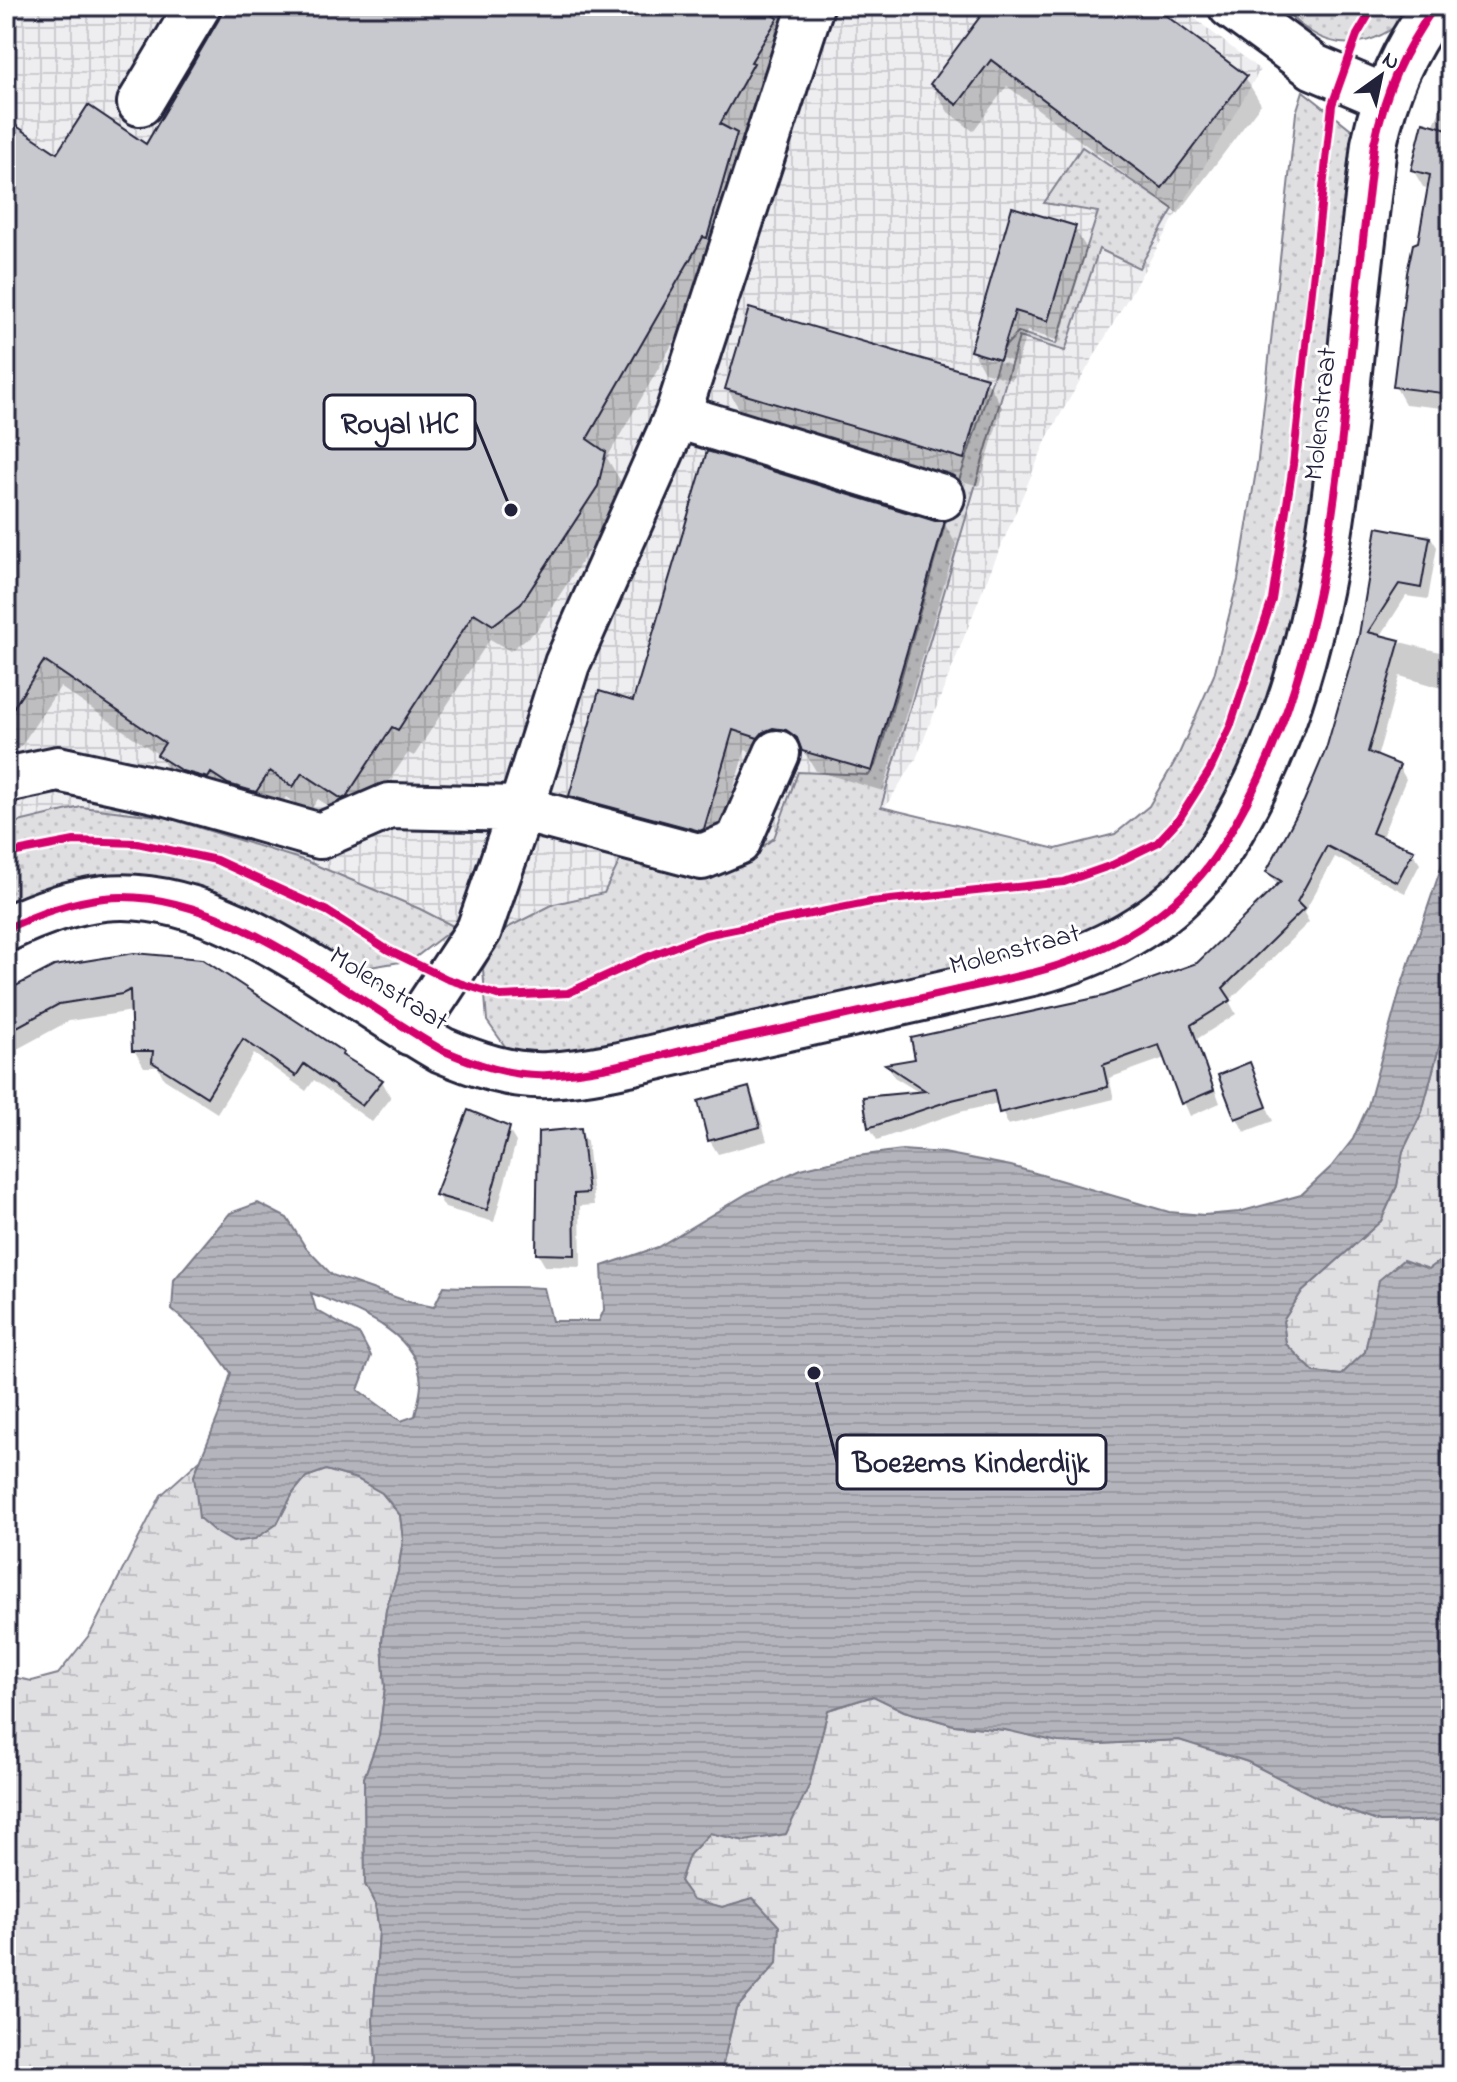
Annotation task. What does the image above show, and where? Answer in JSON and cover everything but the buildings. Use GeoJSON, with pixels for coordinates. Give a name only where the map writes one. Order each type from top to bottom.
{"type":"FeatureCollection","features":[{"type":"Feature","properties":{"kind":"street"},"geometry":{"type":"LineString","coordinates":[[140,103],[198,6]]}},
{"type":"Feature","properties":{"kind":"street"},"geometry":{"type":"LineString","coordinates":[[411,1033],[479,930],[567,664],[677,416],[811,6]]}},
{"type":"Feature","properties":{"kind":"street"},"geometry":{"type":"LineString","coordinates":[[1231,6],[1314,67],[1385,97]]}},
{"type":"Feature","properties":{"kind":"street","name":"Molenstraat"},"geometry":{"type":"LineString","coordinates":[[6,929],[67,905],[106,898],[172,902],[242,926],[442,1050],[475,1064],[514,1073],[547,1075],[603,1067],[758,1035],[1062,965],[1130,935],[1161,914],[1202,874],[1234,827],[1264,771],[1292,701],[1332,527],[1374,144],[1385,97],[1401,62],[1435,6]]}},
{"type":"Feature","properties":{"kind":"street"},"geometry":{"type":"LineString","coordinates":[[677,416],[942,497]]}},
{"type":"Feature","properties":{"kind":"street"},"geometry":{"type":"LineString","coordinates":[[6,780],[58,769],[164,792],[320,836],[389,806],[521,809],[702,857],[738,842],[777,753]]}},
{"type":"Feature","properties":{"kind":"shaded area"},"geometry":{"type":"Polygon","coordinates":[[[6,6],[1179,6],[1260,70],[1048,436],[916,759],[816,914],[556,965],[51,862],[6,893],[6,6]]]}},
{"type":"Feature","properties":{"kind":"shaded area"},"geometry":{"type":"Polygon","coordinates":[[[1451,838],[1451,1002],[1422,1112],[1403,1151],[1397,1186],[1381,1221],[1301,1293],[1283,1321],[1286,1344],[1314,1372],[1341,1375],[1365,1352],[1379,1280],[1403,1260],[1429,1269],[1451,1253],[1451,1820],[1380,1822],[1334,1806],[1248,1762],[1179,1740],[1098,1744],[1058,1742],[1005,1730],[954,1725],[904,1711],[873,1696],[828,1710],[809,1786],[786,1834],[745,1841],[710,1833],[689,1855],[680,1881],[693,1899],[722,1907],[753,1898],[779,1926],[777,1963],[736,2009],[720,2076],[374,2076],[373,2020],[379,1931],[375,1904],[365,1884],[364,1778],[379,1736],[385,1687],[382,1642],[386,1610],[398,1572],[403,1540],[400,1515],[382,1493],[357,1479],[326,1470],[306,1477],[293,1493],[277,1524],[255,1539],[233,1542],[199,1518],[194,1476],[219,1414],[231,1373],[206,1339],[172,1310],[174,1280],[230,1213],[258,1203],[287,1218],[306,1248],[332,1275],[409,1302],[434,1307],[444,1286],[544,1288],[552,1321],[599,1321],[604,1310],[602,1266],[658,1247],[748,1193],[801,1169],[850,1157],[902,1150],[944,1153],[1011,1166],[1169,1212],[1204,1215],[1239,1212],[1301,1195],[1331,1167],[1353,1139],[1368,1106],[1400,990],[1451,838]],[[311,1293],[316,1310],[360,1335],[371,1356],[358,1390],[401,1421],[415,1416],[421,1384],[409,1349],[396,1336],[364,1315],[311,1293]]]}},
{"type":"Feature","properties":{"kind":"green space"},"geometry":{"type":"Polygon","coordinates":[[[1286,6],[1414,6],[1404,18],[1381,35],[1354,43],[1339,43],[1311,32],[1296,21],[1286,6]]]}},
{"type":"Feature","properties":{"kind":"green space"},"geometry":{"type":"Polygon","coordinates":[[[1303,91],[1356,133],[1350,160],[1310,506],[1305,623],[1200,869],[1106,933],[749,1018],[660,1046],[512,1056],[487,1021],[483,969],[505,929],[554,904],[604,893],[628,844],[746,860],[774,838],[798,772],[869,775],[877,762],[947,517],[1002,350],[1018,332],[1056,344],[1098,212],[1044,203],[1082,147],[1173,209],[1139,268],[1099,249],[1065,351],[1019,337],[881,807],[1056,849],[1115,834],[1149,806],[1178,756],[1214,675],[1238,580],[1258,459],[1296,113],[1303,91]]]}},
{"type":"Feature","properties":{"kind":"green space"},"geometry":{"type":"Polygon","coordinates":[[[81,807],[165,817],[306,861],[455,927],[412,960],[340,972],[230,908],[6,914],[6,825],[81,807]]]}},
{"type":"Feature","properties":{"kind":"green space"},"geometry":{"type":"Polygon","coordinates":[[[1451,1002],[1451,1129],[1440,1129],[1451,1157],[1451,1253],[1429,1269],[1380,1280],[1365,1352],[1341,1375],[1314,1372],[1286,1344],[1283,1321],[1301,1293],[1381,1221],[1397,1186],[1403,1151],[1422,1112],[1451,1002]]]}},
{"type":"Feature","properties":{"kind":"green space"},"geometry":{"type":"Polygon","coordinates":[[[200,1460],[194,1476],[277,1524],[293,1493],[306,1477],[326,1470],[357,1479],[382,1493],[400,1515],[403,1540],[398,1572],[386,1610],[382,1642],[385,1687],[379,1736],[364,1778],[365,1884],[375,1904],[379,1931],[373,2020],[374,2076],[6,2076],[6,1676],[32,1681],[58,1674],[90,1634],[161,1495],[200,1460]]]}},
{"type":"Feature","properties":{"kind":"green space"},"geometry":{"type":"Polygon","coordinates":[[[874,1696],[904,1711],[954,1725],[1098,1744],[1179,1740],[1248,1762],[1334,1806],[1380,1822],[1451,1820],[1451,2076],[720,2076],[736,2009],[777,1963],[753,1899],[722,1907],[693,1900],[680,1881],[689,1855],[710,1833],[745,1841],[809,1786],[828,1710],[874,1696]]]}},
{"type":"Feature","properties":{"kind":"cycle path"},"geometry":{"type":"LineString","coordinates":[[6,854],[74,841],[137,843],[216,860],[327,911],[388,950],[447,979],[500,996],[568,993],[705,935],[871,902],[1064,882],[1112,865],[1157,843],[1179,819],[1210,770],[1230,727],[1272,600],[1293,465],[1332,105],[1357,35],[1374,6]]}},
{"type":"Feature","properties":{"kind":"cycle path"},"geometry":{"type":"LineString","coordinates":[[6,929],[54,909],[104,898],[149,899],[193,909],[237,926],[280,948],[442,1050],[494,1068],[520,1074],[548,1075],[626,1064],[1032,973],[1080,958],[1145,924],[1183,893],[1220,850],[1272,750],[1292,694],[1309,637],[1331,520],[1374,144],[1397,72],[1435,6]]}},
{"type":"Feature","properties":{"kind":"place","name":"Royal IHC"},"geometry":{"type":"Point","coordinates":[511,510]}},
{"type":"Feature","properties":{"kind":"place","name":"Boezems Kinderdijk"},"geometry":{"type":"Point","coordinates":[814,1373]}}]}
